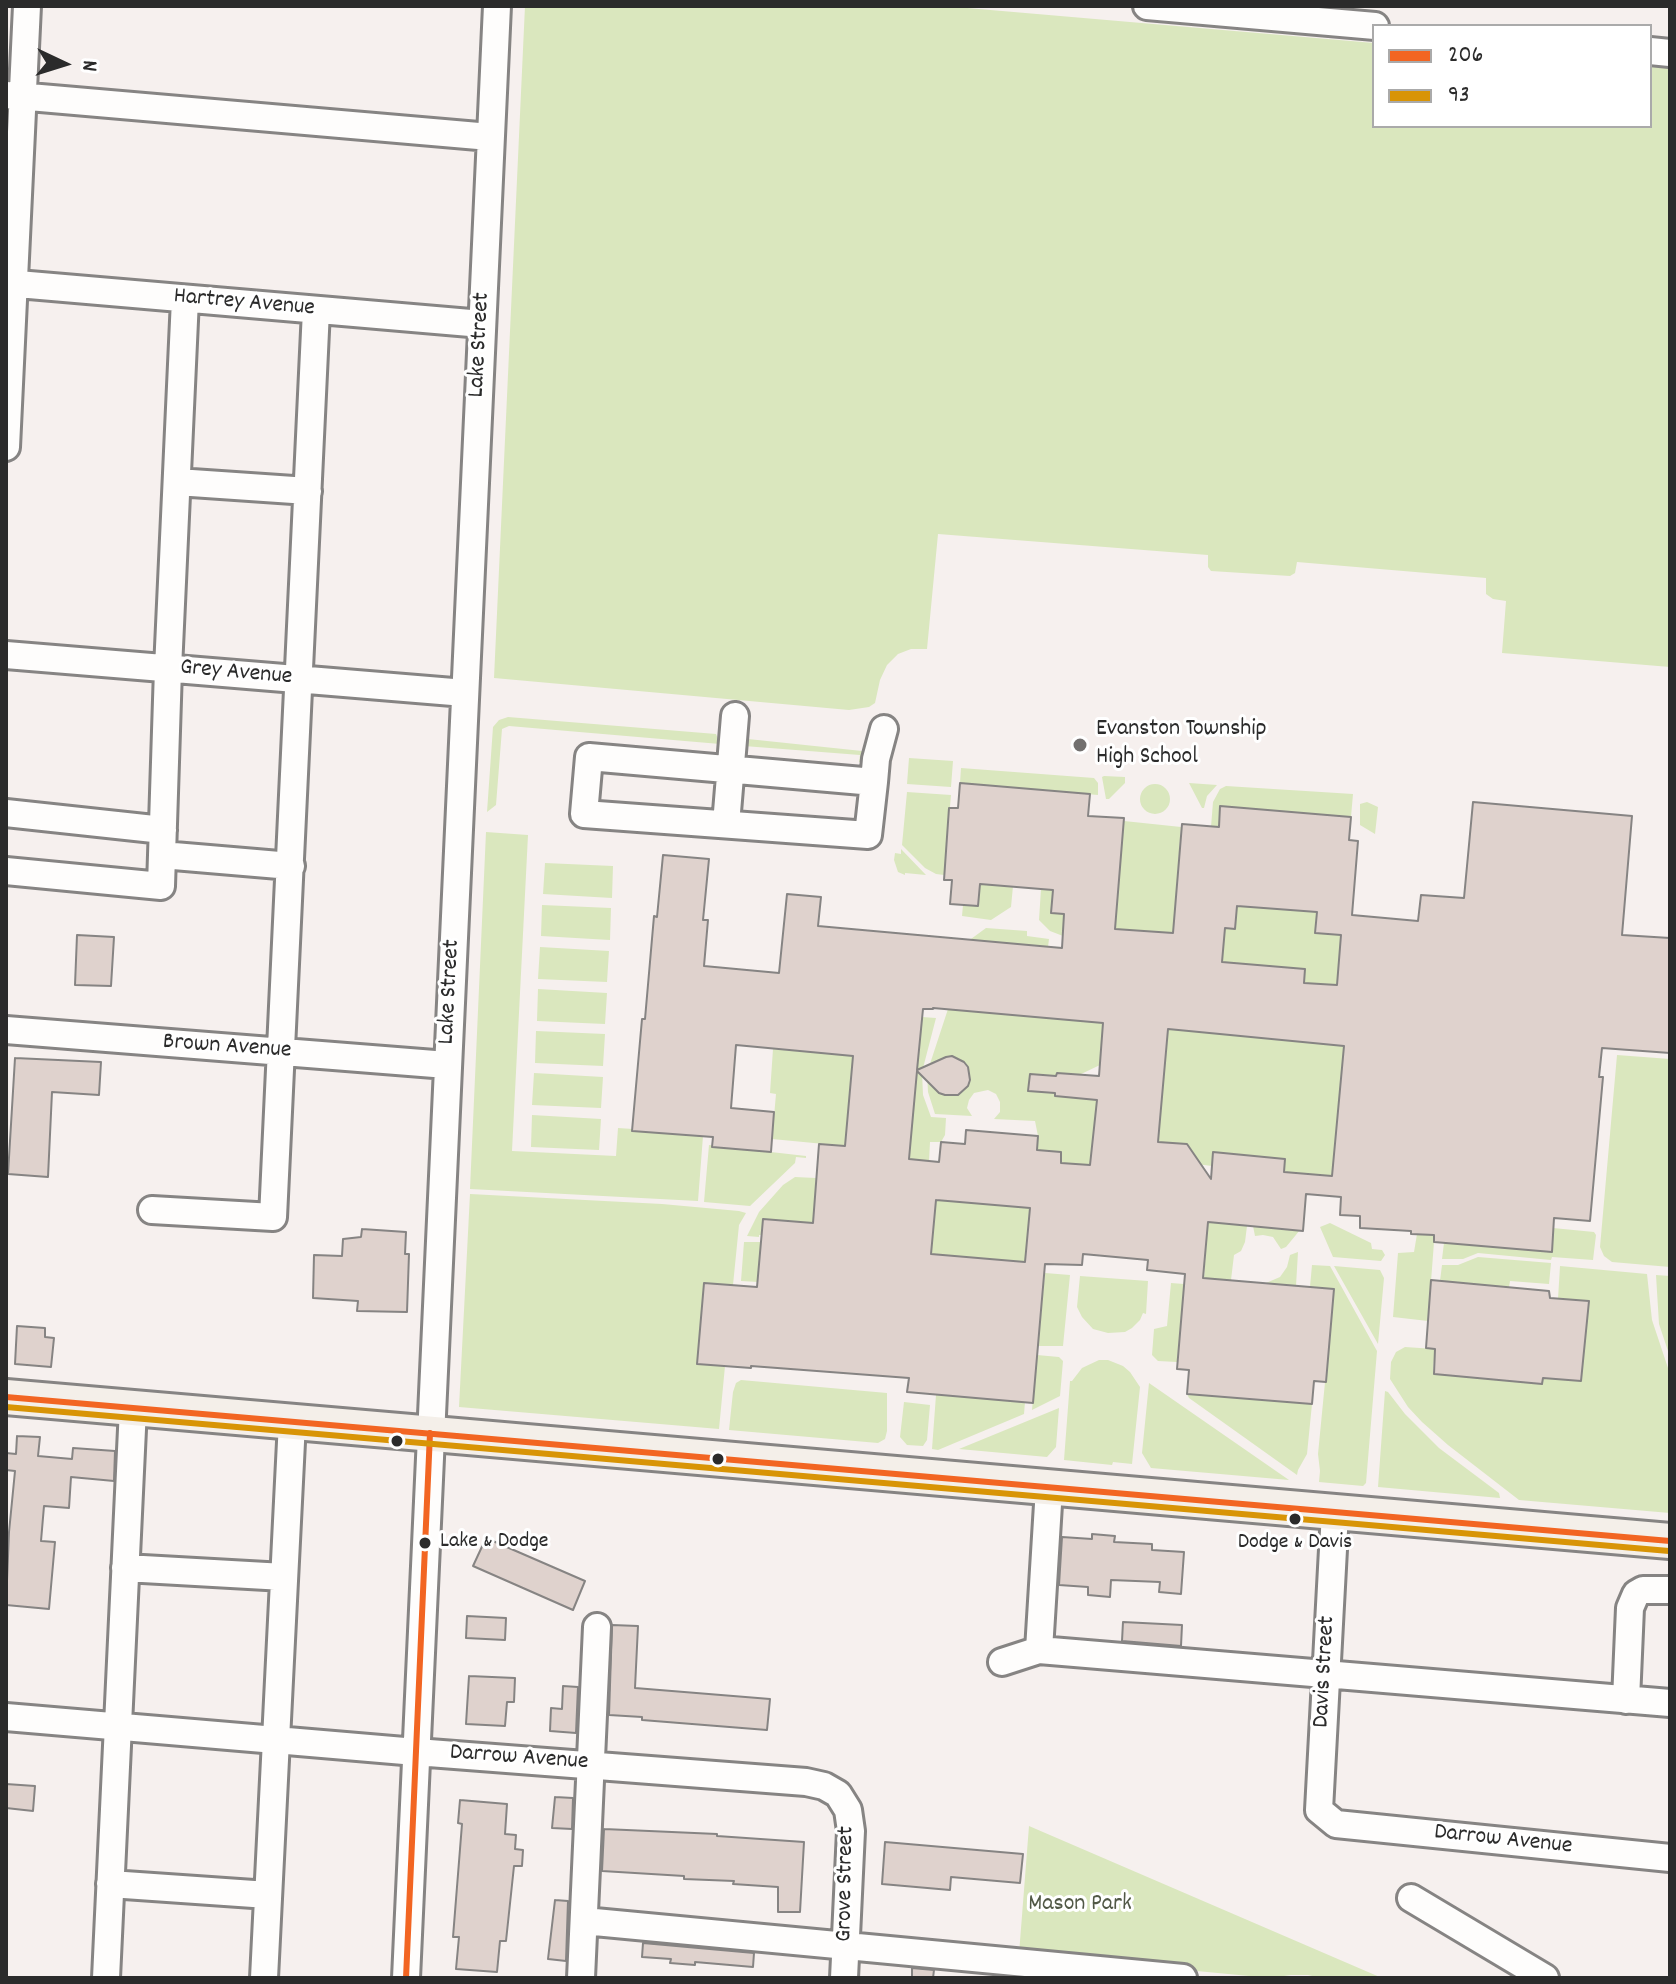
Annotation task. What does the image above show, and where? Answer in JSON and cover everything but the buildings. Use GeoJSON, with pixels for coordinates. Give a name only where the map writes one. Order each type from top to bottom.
{"type":"FeatureCollection","features":[{"type":"Feature","properties":{"kind":"main road"},"geometry":{"type":"LineString","coordinates":[[6,1397],[1670,1541]]}},
{"type":"Feature","properties":{"kind":"street"},"geometry":{"type":"LineString","coordinates":[[6,447],[14,96],[27,6]]}},
{"type":"Feature","properties":{"kind":"street","name":"Lake Street"},"geometry":{"type":"LineString","coordinates":[[406,1978],[497,6]]}},
{"type":"Feature","properties":{"kind":"street"},"geometry":{"type":"LineString","coordinates":[[1147,6],[1252,10],[1372,26]]}},
{"type":"Feature","properties":{"kind":"street"},"geometry":{"type":"LineString","coordinates":[[14,96],[490,137]]}},
{"type":"Feature","properties":{"kind":"street","name":"Hartrey Avenue"},"geometry":{"type":"LineString","coordinates":[[10,284],[482,324]]}},
{"type":"Feature","properties":{"kind":"street"},"geometry":{"type":"LineString","coordinates":[[6,871],[161,886],[185,299]]}},
{"type":"Feature","properties":{"kind":"street"},"geometry":{"type":"LineString","coordinates":[[152,1210],[273,1217],[316,310]]}},
{"type":"Feature","properties":{"kind":"street"},"geometry":{"type":"LineString","coordinates":[[177,482],[308,491]]}},
{"type":"Feature","properties":{"kind":"street","name":"Grey Avenue"},"geometry":{"type":"LineString","coordinates":[[6,655],[465,693]]}},
{"type":"Feature","properties":{"kind":"street"},"geometry":{"type":"LineString","coordinates":[[726,824],[735,716]]}},
{"type":"Feature","properties":{"kind":"street"},"geometry":{"type":"LineString","coordinates":[[874,782],[589,757],[584,814],[868,835],[874,782],[876,759],[884,729]]}},
{"type":"Feature","properties":{"kind":"street"},"geometry":{"type":"LineString","coordinates":[[6,813],[291,866]]}},
{"type":"Feature","properties":{"kind":"street","name":"Brown Avenue"},"geometry":{"type":"LineString","coordinates":[[6,1030],[447,1065]]}},
{"type":"Feature","properties":{"kind":"street"},"geometry":{"type":"LineString","coordinates":[[106,1978],[133,1408]]}},
{"type":"Feature","properties":{"kind":"street"},"geometry":{"type":"LineString","coordinates":[[264,1978],[292,1422]]}},
{"type":"Feature","properties":{"kind":"street"},"geometry":{"type":"LineString","coordinates":[[1039,1650],[1049,1488]]}},
{"type":"Feature","properties":{"kind":"street","name":"Davis Street"},"geometry":{"type":"LineString","coordinates":[[1335,1512],[1319,1810],[1336,1824]]}},
{"type":"Feature","properties":{"kind":"street"},"geometry":{"type":"LineString","coordinates":[[125,1568],[284,1577]]}},
{"type":"Feature","properties":{"kind":"street"},"geometry":{"type":"LineString","coordinates":[[1626,1700],[1630,1608],[1636,1594],[1643,1590],[1670,1590]]}},
{"type":"Feature","properties":{"kind":"street"},"geometry":{"type":"LineString","coordinates":[[581,1978],[597,1627]]}},
{"type":"Feature","properties":{"kind":"street"},"geometry":{"type":"LineString","coordinates":[[1002,1662],[1039,1650],[1670,1703]]}},
{"type":"Feature","properties":{"kind":"street","name":"Darrow Avenue"},"geometry":{"type":"LineString","coordinates":[[6,1717],[806,1782],[824,1786],[838,1794]]}},
{"type":"Feature","properties":{"kind":"street","name":"Grove Street"},"geometry":{"type":"LineString","coordinates":[[838,1794],[848,1810],[851,1831],[844,1978]]}},
{"type":"Feature","properties":{"kind":"street","name":"Darrow Avenue"},"geometry":{"type":"LineString","coordinates":[[1336,1824],[1670,1858]]}},
{"type":"Feature","properties":{"kind":"street"},"geometry":{"type":"LineString","coordinates":[[110,1884],[268,1895]]}},
{"type":"Feature","properties":{"kind":"street"},"geometry":{"type":"LineString","coordinates":[[1411,1898],[1545,1978]]}},
{"type":"Feature","properties":{"kind":"street"},"geometry":{"type":"LineString","coordinates":[[584,1921],[1183,1978]]}},
{"type":"Feature","properties":{"kind":"green space"},"geometry":{"type":"Polygon","coordinates":[[[525,6],[944,6],[1372,43],[1372,128],[1652,128],[1652,66],[1670,68],[1670,667],[1502,653],[1506,601],[1493,599],[1486,594],[1486,578],[1297,562],[1295,573],[1290,576],[1211,571],[1208,555],[938,534],[927,649],[911,649],[898,654],[887,665],[875,703],[869,707],[849,710],[494,678],[525,6]]]}},
{"type":"Feature","properties":{"kind":"green space"},"geometry":{"type":"Polygon","coordinates":[[[508,717],[716,734],[720,744],[509,726],[502,729],[496,805],[487,812],[493,727],[499,720],[508,717]]]}},
{"type":"Feature","properties":{"kind":"green space"},"geometry":{"type":"Polygon","coordinates":[[[748,739],[862,751],[864,762],[859,762],[860,755],[744,746],[748,739]]]}},
{"type":"Feature","properties":{"kind":"green space"},"geometry":{"type":"Polygon","coordinates":[[[909,758],[953,761],[951,787],[907,784],[909,758]]]}},
{"type":"Feature","properties":{"kind":"green space"},"geometry":{"type":"Polygon","coordinates":[[[961,768],[1094,778],[1098,783],[1098,795],[960,783],[961,768]]]}},
{"type":"Feature","properties":{"kind":"green space"},"geometry":{"type":"Polygon","coordinates":[[[1104,776],[1125,777],[1125,783],[1109,799],[1106,799],[1104,776]]]}},
{"type":"Feature","properties":{"kind":"green space"},"geometry":{"type":"Polygon","coordinates":[[[1189,783],[1217,785],[1207,796],[1204,808],[1202,808],[1189,783]]]}},
{"type":"Feature","properties":{"kind":"green space"},"geometry":{"type":"Polygon","coordinates":[[[1155,784],[1166,788],[1170,799],[1166,810],[1155,814],[1144,810],[1140,799],[1144,788],[1155,784]]]}},
{"type":"Feature","properties":{"kind":"green space"},"geometry":{"type":"Polygon","coordinates":[[[1226,786],[1353,794],[1351,817],[1221,806],[1219,828],[1211,827],[1213,802],[1220,789],[1226,786]]]}},
{"type":"Feature","properties":{"kind":"green space"},"geometry":{"type":"Polygon","coordinates":[[[907,792],[951,795],[944,875],[925,868],[902,845],[907,792]]]}},
{"type":"Feature","properties":{"kind":"green space"},"geometry":{"type":"Polygon","coordinates":[[[1367,802],[1378,807],[1375,834],[1360,825],[1360,804],[1367,802]]]}},
{"type":"Feature","properties":{"kind":"green space"},"geometry":{"type":"Polygon","coordinates":[[[1124,821],[1181,827],[1173,933],[1115,929],[1124,821]]]}},
{"type":"Feature","properties":{"kind":"green space"},"geometry":{"type":"Polygon","coordinates":[[[486,832],[528,835],[512,1151],[616,1156],[618,1128],[703,1136],[698,1201],[470,1189],[486,832]]]}},
{"type":"Feature","properties":{"kind":"green space"},"geometry":{"type":"Polygon","coordinates":[[[901,849],[926,875],[898,872],[894,860],[895,853],[901,854],[901,849]]]}},
{"type":"Feature","properties":{"kind":"green space"},"geometry":{"type":"Polygon","coordinates":[[[545,863],[613,866],[612,898],[543,894],[545,863]]]}},
{"type":"Feature","properties":{"kind":"green space"},"geometry":{"type":"Polygon","coordinates":[[[980,884],[1013,886],[1011,907],[991,920],[962,916],[963,905],[978,906],[980,884]]]}},
{"type":"Feature","properties":{"kind":"green space"},"geometry":{"type":"Polygon","coordinates":[[[1041,889],[1053,890],[1052,913],[1064,914],[1063,936],[1050,931],[1039,920],[1041,889]]]}},
{"type":"Feature","properties":{"kind":"green space"},"geometry":{"type":"Polygon","coordinates":[[[542,905],[611,908],[610,940],[541,936],[542,905]]]}},
{"type":"Feature","properties":{"kind":"green space"},"geometry":{"type":"Polygon","coordinates":[[[1237,906],[1317,912],[1316,933],[1341,935],[1336,992],[1328,985],[1304,983],[1304,969],[1232,963],[1221,975],[1223,928],[1235,929],[1237,906]]]}},
{"type":"Feature","properties":{"kind":"green space"},"geometry":{"type":"Polygon","coordinates":[[[986,928],[1027,931],[1027,936],[1049,939],[1048,947],[979,941],[960,947],[986,928]]]}},
{"type":"Feature","properties":{"kind":"green space"},"geometry":{"type":"Polygon","coordinates":[[[540,947],[609,951],[607,982],[538,979],[540,947]]]}},
{"type":"Feature","properties":{"kind":"green space"},"geometry":{"type":"Polygon","coordinates":[[[538,989],[607,993],[605,1024],[537,1021],[538,989]]]}},
{"type":"Feature","properties":{"kind":"green space"},"geometry":{"type":"Polygon","coordinates":[[[948,1009],[1103,1023],[1100,1065],[1079,1075],[1030,1075],[1028,1090],[1097,1100],[1090,1165],[1061,1163],[1037,1150],[1035,1121],[994,1119],[1000,1112],[1000,1102],[996,1094],[988,1090],[974,1093],[969,1100],[967,1108],[972,1116],[935,1114],[928,1092],[927,1073],[948,1009]]]}},
{"type":"Feature","properties":{"kind":"green space"},"geometry":{"type":"Polygon","coordinates":[[[922,1017],[936,1018],[922,1072],[923,1095],[931,1117],[946,1118],[945,1135],[941,1142],[930,1142],[929,1161],[909,1159],[922,1017]]]}},
{"type":"Feature","properties":{"kind":"green space"},"geometry":{"type":"Polygon","coordinates":[[[1169,1022],[1179,1030],[1344,1046],[1330,1196],[1306,1194],[1308,1174],[1284,1172],[1284,1159],[1213,1152],[1212,1166],[1188,1163],[1158,1145],[1169,1022]]]}},
{"type":"Feature","properties":{"kind":"green space"},"geometry":{"type":"Polygon","coordinates":[[[536,1031],[605,1034],[603,1066],[535,1063],[536,1031]]]}},
{"type":"Feature","properties":{"kind":"green space"},"geometry":{"type":"Polygon","coordinates":[[[773,1049],[853,1056],[845,1146],[772,1139],[776,1094],[770,1093],[773,1049]]]}},
{"type":"Feature","properties":{"kind":"green space"},"geometry":{"type":"Polygon","coordinates":[[[1617,1055],[1670,1059],[1670,1267],[1612,1262],[1604,1256],[1600,1247],[1617,1055]]]}},
{"type":"Feature","properties":{"kind":"green space"},"geometry":{"type":"Polygon","coordinates":[[[534,1073],[603,1077],[601,1108],[532,1105],[534,1073]]]}},
{"type":"Feature","properties":{"kind":"green space"},"geometry":{"type":"Polygon","coordinates":[[[532,1115],[601,1119],[599,1150],[531,1147],[532,1115]]]}},
{"type":"Feature","properties":{"kind":"green space"},"geometry":{"type":"Polygon","coordinates":[[[709,1145],[806,1158],[796,1157],[795,1163],[750,1206],[704,1202],[709,1145]]]}},
{"type":"Feature","properties":{"kind":"green space"},"geometry":{"type":"Polygon","coordinates":[[[795,1177],[816,1178],[813,1223],[763,1219],[761,1235],[747,1236],[759,1212],[783,1185],[795,1177]]]}},
{"type":"Feature","properties":{"kind":"green space"},"geometry":{"type":"Polygon","coordinates":[[[470,1194],[662,1204],[746,1213],[739,1225],[733,1285],[704,1284],[697,1364],[725,1366],[719,1429],[459,1407],[470,1194]]]}},
{"type":"Feature","properties":{"kind":"green space"},"geometry":{"type":"Polygon","coordinates":[[[936,1200],[1030,1208],[1025,1262],[931,1254],[936,1200]]]}},
{"type":"Feature","properties":{"kind":"green space"},"geometry":{"type":"Polygon","coordinates":[[[1208,1222],[1247,1226],[1241,1251],[1234,1255],[1231,1280],[1204,1278],[1208,1222]]]}},
{"type":"Feature","properties":{"kind":"green space"},"geometry":{"type":"Polygon","coordinates":[[[1330,1223],[1371,1243],[1372,1249],[1382,1250],[1385,1255],[1381,1261],[1333,1257],[1320,1227],[1330,1223]]]}},
{"type":"Feature","properties":{"kind":"green space"},"geometry":{"type":"Polygon","coordinates":[[[1253,1226],[1300,1230],[1281,1249],[1273,1237],[1255,1236],[1253,1226]]]}},
{"type":"Feature","properties":{"kind":"green space"},"geometry":{"type":"Polygon","coordinates":[[[1553,1228],[1594,1232],[1593,1260],[1552,1257],[1551,1260],[1478,1253],[1463,1259],[1442,1259],[1444,1243],[1551,1252],[1553,1228]]]}},
{"type":"Feature","properties":{"kind":"green space"},"geometry":{"type":"Polygon","coordinates":[[[1435,1229],[1428,1321],[1393,1317],[1398,1253],[1414,1252],[1417,1234],[1435,1229]]]}},
{"type":"Feature","properties":{"kind":"green space"},"geometry":{"type":"Polygon","coordinates":[[[744,1242],[761,1242],[758,1282],[741,1281],[744,1242]]]}},
{"type":"Feature","properties":{"kind":"green space"},"geometry":{"type":"Polygon","coordinates":[[[1298,1252],[1296,1286],[1266,1283],[1280,1277],[1290,1255],[1298,1252]]]}},
{"type":"Feature","properties":{"kind":"green space"},"geometry":{"type":"Polygon","coordinates":[[[1478,1257],[1551,1263],[1549,1284],[1510,1281],[1509,1287],[1440,1281],[1442,1265],[1458,1265],[1478,1257]]]}},
{"type":"Feature","properties":{"kind":"green space"},"geometry":{"type":"Polygon","coordinates":[[[1312,1265],[1330,1266],[1377,1351],[1366,1483],[1363,1486],[1319,1482],[1318,1454],[1334,1290],[1310,1287],[1312,1265]]]}},
{"type":"Feature","properties":{"kind":"green space"},"geometry":{"type":"Polygon","coordinates":[[[1334,1266],[1380,1270],[1384,1278],[1378,1344],[1334,1266]]]}},
{"type":"Feature","properties":{"kind":"green space"},"geometry":{"type":"Polygon","coordinates":[[[1560,1266],[1647,1274],[1652,1320],[1670,1374],[1670,1513],[1519,1500],[1422,1422],[1390,1379],[1391,1362],[1396,1352],[1405,1347],[1435,1349],[1434,1374],[1542,1384],[1543,1378],[1581,1381],[1588,1302],[1558,1299],[1560,1266]]]}},
{"type":"Feature","properties":{"kind":"green space"},"geometry":{"type":"Polygon","coordinates":[[[1045,1273],[1070,1275],[1063,1346],[1038,1346],[1045,1273]]]}},
{"type":"Feature","properties":{"kind":"green space"},"geometry":{"type":"Polygon","coordinates":[[[1656,1275],[1670,1276],[1670,1357],[1659,1324],[1656,1275]]]}},
{"type":"Feature","properties":{"kind":"green space"},"geometry":{"type":"Polygon","coordinates":[[[1080,1276],[1148,1281],[1146,1314],[1143,1313],[1140,1320],[1125,1332],[1108,1333],[1093,1329],[1077,1307],[1080,1276]]]}},
{"type":"Feature","properties":{"kind":"green space"},"geometry":{"type":"Polygon","coordinates":[[[1171,1283],[1184,1284],[1177,1362],[1158,1361],[1152,1355],[1154,1329],[1167,1326],[1171,1283]]]}},
{"type":"Feature","properties":{"kind":"green space"},"geometry":{"type":"Polygon","coordinates":[[[1037,1355],[1059,1357],[1063,1361],[1060,1396],[1032,1410],[1037,1355]]]}},
{"type":"Feature","properties":{"kind":"green space"},"geometry":{"type":"Polygon","coordinates":[[[1099,1360],[1123,1366],[1140,1387],[1132,1464],[1064,1460],[1070,1381],[1082,1368],[1099,1360]]]}},
{"type":"Feature","properties":{"kind":"green space"},"geometry":{"type":"Polygon","coordinates":[[[741,1380],[887,1393],[885,1439],[878,1443],[729,1430],[733,1392],[736,1383],[741,1380]]]}},
{"type":"Feature","properties":{"kind":"green space"},"geometry":{"type":"Polygon","coordinates":[[[1149,1383],[1289,1480],[1151,1468],[1142,1453],[1149,1383]]]}},
{"type":"Feature","properties":{"kind":"green space"},"geometry":{"type":"Polygon","coordinates":[[[1385,1391],[1439,1448],[1499,1493],[1500,1498],[1378,1487],[1385,1391]]]}},
{"type":"Feature","properties":{"kind":"green space"},"geometry":{"type":"Polygon","coordinates":[[[1187,1394],[1312,1404],[1307,1454],[1297,1475],[1189,1398],[1187,1394]]]}},
{"type":"Feature","properties":{"kind":"green space"},"geometry":{"type":"Polygon","coordinates":[[[936,1395],[1025,1402],[1024,1414],[938,1450],[932,1449],[936,1395]]]}},
{"type":"Feature","properties":{"kind":"green space"},"geometry":{"type":"Polygon","coordinates":[[[904,1402],[930,1405],[927,1440],[923,1446],[907,1445],[900,1437],[904,1402]]]}},
{"type":"Feature","properties":{"kind":"green space"},"geometry":{"type":"Polygon","coordinates":[[[1059,1408],[1056,1447],[1047,1457],[959,1449],[1059,1408]]]}},
{"type":"Feature","properties":{"kind":"green space","name":"Mason Park"},"geometry":{"type":"Polygon","coordinates":[[[1029,1826],[1382,1978],[1291,1975],[1270,1978],[1019,1954],[1029,1826]]]}},
{"type":"Feature","properties":{"kind":"transit line","name":"206"},"geometry":{"type":"LineString","coordinates":[[6,1397],[1670,1541]]}},
{"type":"Feature","properties":{"kind":"transit line","name":"93"},"geometry":{"type":"LineString","coordinates":[[6,1407],[1669,1551]]}},
{"type":"Feature","properties":{"kind":"transit line","name":"206"},"geometry":{"type":"LineString","coordinates":[[406,1978],[430,1433]]}},
{"type":"Feature","properties":{"kind":"place","name":"Evanston Township High School"},"geometry":{"type":"Point","coordinates":[1080,745]}},
{"type":"Feature","properties":{"kind":"place","name":"Dodge & Davis"},"geometry":{"type":"Point","coordinates":[1295,1519]}},
{"type":"Feature","properties":{"kind":"place","name":"Lake & Dodge"},"geometry":{"type":"Point","coordinates":[425,1543]}}]}
